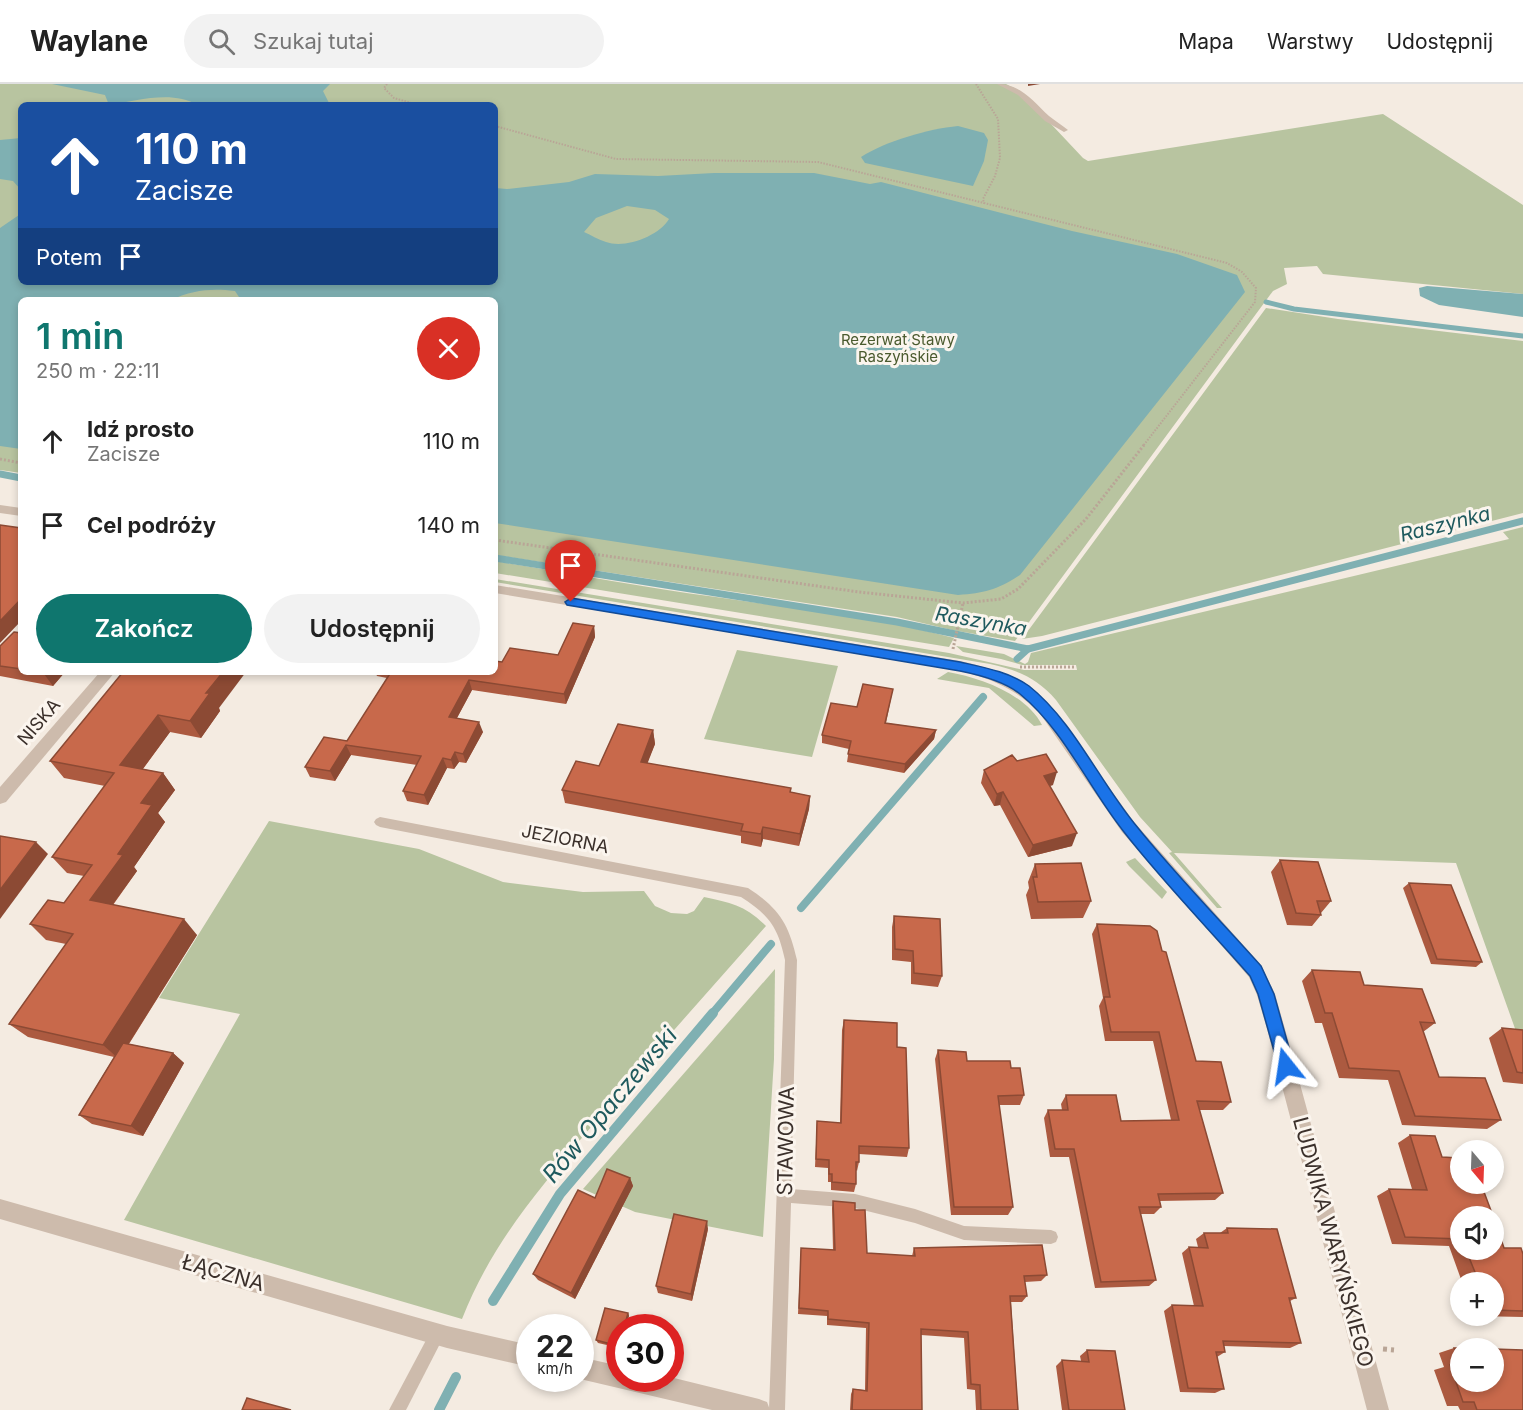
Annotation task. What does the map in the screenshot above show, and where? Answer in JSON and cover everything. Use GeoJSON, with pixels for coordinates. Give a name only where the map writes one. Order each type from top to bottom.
{"type":"FeatureCollection","features":[{"type":"Feature","properties":{"kind":"street"},"geometry":{"type":"LineString","coordinates":[[1000,84],[1023,94],[1055,125],[1064,130]]}},
{"type":"Feature","properties":{"kind":"street"},"geometry":{"type":"LineString","coordinates":[[0,509],[18,512]]}},
{"type":"Feature","properties":{"kind":"street","name":"LUDWIKA WARYŃSKIEGO"},"geometry":{"type":"LineString","coordinates":[[498,590],[960,666],[1005,679],[1029,694],[1054,722],[1120,817],[1245,958],[1260,979],[1276,1029],[1378,1410]]}},
{"type":"Feature","properties":{"kind":"street","name":"NISKA"},"geometry":{"type":"LineString","coordinates":[[0,798],[105,675]]}},
{"type":"Feature","properties":{"kind":"street","name":"ŁĄCZNA"},"geometry":{"type":"LineString","coordinates":[[0,1209],[442,1335]]}},
{"type":"Feature","properties":{"kind":"street"},"geometry":{"type":"LineString","coordinates":[[442,1335],[516,1353]]}},
{"type":"Feature","properties":{"kind":"street"},"geometry":{"type":"LineString","coordinates":[[684,1392],[759,1410]]}},
{"type":"Feature","properties":{"kind":"lane","name":"JEZIORNA"},"geometry":{"type":"LineString","coordinates":[[380,822],[744,892]]}},
{"type":"Feature","properties":{"kind":"lane","name":"STAWOWA"},"geometry":{"type":"LineString","coordinates":[[744,892],[765,905],[786,932],[791,960],[777,1410]]}},
{"type":"Feature","properties":{"kind":"lane"},"geometry":{"type":"LineString","coordinates":[[785,1196],[855,1201],[915,1216],[964,1233],[1051,1237]]}},
{"type":"Feature","properties":{"kind":"lane"},"geometry":{"type":"LineString","coordinates":[[397,1410],[442,1335]]}},
{"type":"Feature","properties":{"kind":"path"},"geometry":{"type":"LineString","coordinates":[[387,84],[384,88],[386,93],[392,98],[407,102]]}},
{"type":"Feature","properties":{"kind":"path"},"geometry":{"type":"LineString","coordinates":[[976,84],[998,118],[1000,158],[995,176],[983,199],[984,203]]}},
{"type":"Feature","properties":{"kind":"path"},"geometry":{"type":"LineString","coordinates":[[498,127],[616,159],[818,162],[1227,263],[1242,272],[1256,288],[1255,302],[1086,519],[1018,588],[1001,599],[963,603],[825,588],[498,540]]}},
{"type":"Feature","properties":{"kind":"path"},"geometry":{"type":"LineString","coordinates":[[0,459],[18,462]]}},
{"type":"Feature","properties":{"kind":"path"},"geometry":{"type":"LineString","coordinates":[[956,639],[963,603]]}},
{"type":"Feature","properties":{"kind":"green space","name":"Rezerwat Stawy Raszyńskie"},"geometry":{"type":"Polygon","coordinates":[[[0,84],[1006,84],[1020,91],[1088,161],[1383,114],[1523,205],[1523,294],[1323,274],[1317,266],[1284,268],[1287,284],[1273,291],[1015,641],[897,617],[498,555],[498,297],[18,297],[18,473],[0,470],[0,84]]]}},
{"type":"Feature","properties":{"kind":"green space"},"geometry":{"type":"Polygon","coordinates":[[[1266,308],[1523,341],[1523,513],[1042,636],[1022,639],[1266,308]]]}},
{"type":"Feature","properties":{"kind":"green space"},"geometry":{"type":"Polygon","coordinates":[[[1523,527],[1523,1051],[1456,863],[1174,853],[1222,908],[1217,908],[1169,853],[1172,852],[1140,817],[1056,700],[1041,686],[1018,672],[990,664],[498,582],[498,579],[949,653],[1024,670],[1077,670],[1076,665],[1022,665],[963,652],[956,646],[1004,654],[1025,664],[1031,653],[1509,539],[1503,532],[1523,527]]]}},
{"type":"Feature","properties":{"kind":"green space"},"geometry":{"type":"Polygon","coordinates":[[[498,562],[661,589],[866,619],[954,638],[949,647],[498,573],[498,562]]]}},
{"type":"Feature","properties":{"kind":"green space"},"geometry":{"type":"Polygon","coordinates":[[[737,650],[838,666],[812,757],[704,739],[737,650]]]}},
{"type":"Feature","properties":{"kind":"green space"},"geometry":{"type":"Polygon","coordinates":[[[948,672],[988,683],[1014,696],[1035,714],[1042,725],[1034,726],[989,688],[937,679],[948,672]]]}},
{"type":"Feature","properties":{"kind":"green space"},"geometry":{"type":"Polygon","coordinates":[[[269,821],[419,849],[503,882],[583,892],[644,891],[655,906],[671,913],[687,914],[694,911],[704,897],[737,906],[751,913],[766,926],[630,1081],[532,1199],[487,1267],[462,1319],[124,1220],[240,1014],[159,998],[269,821]]]}},
{"type":"Feature","properties":{"kind":"green space"},"geometry":{"type":"Polygon","coordinates":[[[1135,858],[1167,892],[1162,899],[1126,862],[1135,858]]]}},
{"type":"Feature","properties":{"kind":"green space"},"geometry":{"type":"Polygon","coordinates":[[[775,969],[774,1059],[763,1237],[635,1212],[583,1189],[775,969]]]}},
{"type":"Feature","properties":{"kind":"water"},"geometry":{"type":"Polygon","coordinates":[[[52,84],[330,84],[323,91],[328,102],[190,102],[165,97],[108,102],[105,95],[52,84]]]}},
{"type":"Feature","properties":{"kind":"water"},"geometry":{"type":"Polygon","coordinates":[[[958,126],[984,133],[988,140],[984,161],[973,186],[865,163],[861,157],[882,146],[908,137],[958,126]]]}},
{"type":"Feature","properties":{"kind":"water"},"geometry":{"type":"Polygon","coordinates":[[[18,138],[18,187],[13,181],[0,179],[0,140],[18,138]]]}},
{"type":"Feature","properties":{"kind":"water","name":"Rezerwat Stawy Raszyńskie"},"geometry":{"type":"Polygon","coordinates":[[[714,173],[814,173],[870,184],[881,182],[1072,231],[1177,254],[1237,275],[1245,292],[1020,575],[997,587],[967,594],[958,595],[498,523],[498,297],[239,297],[235,291],[218,290],[195,292],[179,297],[18,297],[18,449],[0,446],[0,228],[18,216],[18,285],[498,285],[498,188],[569,182],[595,174],[658,176],[714,173]],[[627,206],[596,218],[584,232],[603,241],[622,244],[650,236],[669,219],[655,210],[627,206]]]}},
{"type":"Feature","properties":{"kind":"water"},"geometry":{"type":"Polygon","coordinates":[[[1427,286],[1523,294],[1523,317],[1439,305],[1420,296],[1419,288],[1427,286]]]}},
{"type":"Feature","properties":{"kind":"building"},"geometry":{"type":"Polygon","coordinates":[[[0,525],[18,528],[18,602],[0,621],[0,525]]]}},
{"type":"Feature","properties":{"kind":"building"},"geometry":{"type":"Polygon","coordinates":[[[573,623],[594,626],[564,694],[469,680],[449,717],[479,722],[463,754],[455,752],[451,760],[443,758],[424,795],[403,791],[421,756],[346,745],[330,771],[305,767],[324,737],[347,741],[389,675],[498,675],[498,661],[502,662],[510,648],[558,655],[573,623]]]}},
{"type":"Feature","properties":{"kind":"building"},"geometry":{"type":"Polygon","coordinates":[[[14,632],[18,633],[18,669],[0,666],[0,646],[14,632]]]}},
{"type":"Feature","properties":{"kind":"building"},"geometry":{"type":"Polygon","coordinates":[[[121,675],[221,675],[206,693],[210,693],[190,721],[158,715],[120,765],[163,773],[141,803],[152,805],[118,854],[123,855],[90,900],[184,919],[103,1045],[9,1024],[73,934],[30,924],[48,900],[64,903],[92,865],[52,857],[114,773],[50,761],[121,675]]]}},
{"type":"Feature","properties":{"kind":"building"},"geometry":{"type":"Polygon","coordinates":[[[863,684],[893,689],[885,723],[936,730],[905,764],[848,754],[851,741],[822,735],[831,703],[857,707],[863,684]]]}},
{"type":"Feature","properties":{"kind":"building"},"geometry":{"type":"Polygon","coordinates":[[[618,724],[653,730],[641,762],[791,788],[790,792],[810,796],[800,834],[763,827],[761,834],[741,831],[743,824],[562,790],[576,761],[599,766],[618,724]]]}},
{"type":"Feature","properties":{"kind":"building"},"geometry":{"type":"Polygon","coordinates":[[[1046,754],[1057,772],[1044,776],[1077,833],[1033,845],[1003,792],[997,794],[984,770],[1012,755],[1017,761],[1046,754]]]}},
{"type":"Feature","properties":{"kind":"building"},"geometry":{"type":"Polygon","coordinates":[[[0,836],[36,842],[0,890],[0,836]]]}},
{"type":"Feature","properties":{"kind":"building"},"geometry":{"type":"Polygon","coordinates":[[[1280,860],[1318,862],[1331,901],[1317,901],[1321,915],[1296,913],[1280,860]]]}},
{"type":"Feature","properties":{"kind":"building"},"geometry":{"type":"Polygon","coordinates":[[[1081,863],[1091,901],[1038,902],[1033,877],[1037,877],[1035,864],[1081,863]]]}},
{"type":"Feature","properties":{"kind":"building"},"geometry":{"type":"Polygon","coordinates":[[[1409,883],[1451,885],[1482,962],[1437,959],[1409,883]]]}},
{"type":"Feature","properties":{"kind":"building"},"geometry":{"type":"Polygon","coordinates":[[[894,916],[940,919],[942,976],[914,973],[913,951],[895,949],[894,916]]]}},
{"type":"Feature","properties":{"kind":"building"},"geometry":{"type":"Polygon","coordinates":[[[1097,924],[1150,926],[1157,931],[1162,951],[1166,952],[1196,1061],[1221,1062],[1231,1102],[1197,1101],[1223,1193],[1158,1194],[1161,1207],[1139,1207],[1156,1280],[1101,1282],[1074,1149],[1055,1149],[1048,1110],[1068,1110],[1066,1095],[1116,1095],[1121,1121],[1179,1120],[1159,1032],[1111,1032],[1104,997],[1110,997],[1097,924]]]}},
{"type":"Feature","properties":{"kind":"building"},"geometry":{"type":"Polygon","coordinates":[[[1312,970],[1360,972],[1364,985],[1422,989],[1435,1023],[1420,1022],[1439,1077],[1485,1078],[1501,1120],[1415,1116],[1399,1071],[1349,1068],[1332,1013],[1325,1013],[1312,970]]]}},
{"type":"Feature","properties":{"kind":"building"},"geometry":{"type":"Polygon","coordinates":[[[844,1020],[897,1023],[897,1047],[906,1048],[909,1148],[859,1146],[856,1184],[832,1182],[832,1174],[829,1174],[829,1160],[816,1159],[817,1121],[841,1123],[844,1020]]]}},
{"type":"Feature","properties":{"kind":"building"},"geometry":{"type":"Polygon","coordinates":[[[1502,1028],[1523,1030],[1523,1073],[1517,1072],[1502,1028]]]}},
{"type":"Feature","properties":{"kind":"building"},"geometry":{"type":"Polygon","coordinates":[[[123,1043],[173,1053],[131,1126],[79,1115],[123,1043]]]}},
{"type":"Feature","properties":{"kind":"building"},"geometry":{"type":"Polygon","coordinates":[[[938,1050],[966,1052],[967,1061],[1010,1061],[1011,1068],[1020,1068],[1024,1095],[998,1096],[1013,1207],[954,1207],[938,1050]]]}},
{"type":"Feature","properties":{"kind":"building"},"geometry":{"type":"Polygon","coordinates":[[[1410,1135],[1435,1136],[1442,1157],[1450,1157],[1450,1194],[1485,1194],[1489,1206],[1450,1206],[1450,1239],[1405,1237],[1389,1189],[1427,1190],[1410,1135]]]}},
{"type":"Feature","properties":{"kind":"building"},"geometry":{"type":"Polygon","coordinates":[[[607,1169],[630,1178],[571,1293],[533,1274],[578,1190],[595,1198],[607,1169]]]}},
{"type":"Feature","properties":{"kind":"building"},"geometry":{"type":"Polygon","coordinates":[[[833,1201],[855,1203],[855,1210],[865,1210],[867,1253],[915,1256],[914,1248],[1042,1245],[1047,1275],[1024,1276],[1027,1296],[1010,1296],[1018,1410],[981,1410],[980,1385],[971,1384],[968,1332],[921,1329],[922,1410],[852,1410],[853,1389],[867,1391],[869,1323],[828,1319],[828,1311],[799,1308],[801,1248],[835,1250],[833,1201]]]}},
{"type":"Feature","properties":{"kind":"building"},"geometry":{"type":"Polygon","coordinates":[[[674,1214],[707,1221],[691,1294],[656,1286],[674,1214]]]}},
{"type":"Feature","properties":{"kind":"building"},"geometry":{"type":"Polygon","coordinates":[[[1227,1228],[1277,1229],[1296,1298],[1289,1298],[1301,1343],[1223,1341],[1225,1352],[1216,1352],[1224,1389],[1188,1388],[1172,1305],[1203,1306],[1189,1247],[1208,1248],[1204,1233],[1228,1233],[1227,1228]]]}},
{"type":"Feature","properties":{"kind":"building"},"geometry":{"type":"Polygon","coordinates":[[[1504,1248],[1521,1248],[1523,1254],[1523,1311],[1504,1310],[1504,1272],[1475,1272],[1470,1260],[1504,1260],[1504,1248]]]}},
{"type":"Feature","properties":{"kind":"building"},"geometry":{"type":"Polygon","coordinates":[[[605,1308],[628,1313],[606,1314],[606,1343],[596,1340],[605,1308]]]}},
{"type":"Feature","properties":{"kind":"building"},"geometry":{"type":"Polygon","coordinates":[[[1504,1349],[1523,1350],[1523,1410],[1477,1410],[1474,1402],[1463,1402],[1459,1392],[1504,1392],[1504,1349]]]}},
{"type":"Feature","properties":{"kind":"building"},"geometry":{"type":"Polygon","coordinates":[[[1087,1350],[1115,1351],[1125,1410],[1069,1410],[1062,1360],[1089,1362],[1087,1350]]]}},
{"type":"Feature","properties":{"kind":"building"},"geometry":{"type":"Polygon","coordinates":[[[247,1398],[291,1410],[242,1410],[247,1398]]]}},
{"type":"Feature","properties":{"kind":"waterway"},"geometry":{"type":"LineString","coordinates":[[1266,302],[1294,309],[1523,336]]}},
{"type":"Feature","properties":{"kind":"waterway","name":"Raszynka"},"geometry":{"type":"LineString","coordinates":[[0,474],[18,477]]}},
{"type":"Feature","properties":{"kind":"waterway","name":"Raszynka"},"geometry":{"type":"LineString","coordinates":[[1028,649],[1523,521]]}},
{"type":"Feature","properties":{"kind":"waterway","name":"Raszynka"},"geometry":{"type":"LineString","coordinates":[[498,558],[897,622],[1028,649]]}},
{"type":"Feature","properties":{"kind":"waterway","name":"Rów Opaczewski"},"geometry":{"type":"LineString","coordinates":[[1017,659],[1028,649]]}},
{"type":"Feature","properties":{"kind":"waterway","name":"Rów Opaczewski"},"geometry":{"type":"LineString","coordinates":[[801,908],[983,697]]}},
{"type":"Feature","properties":{"kind":"waterway","name":"Rów Opaczewski"},"geometry":{"type":"LineString","coordinates":[[711,1015],[771,944]]}},
{"type":"Feature","properties":{"kind":"waterway","name":"Rów Opaczewski"},"geometry":{"type":"LineString","coordinates":[[493,1301],[560,1194],[713,1013]]}},
{"type":"Feature","properties":{"kind":"waterway","name":"Rów Opaczewski"},"geometry":{"type":"LineString","coordinates":[[439,1410],[456,1377]]}},
{"type":"Feature","properties":{"kind":"route"},"geometry":{"type":"LineString","coordinates":[[571,602],[960,666],[1005,679],[1022,688],[1038,702],[1054,722],[1128,827],[1255,971],[1266,994],[1286,1066]]}}]}
